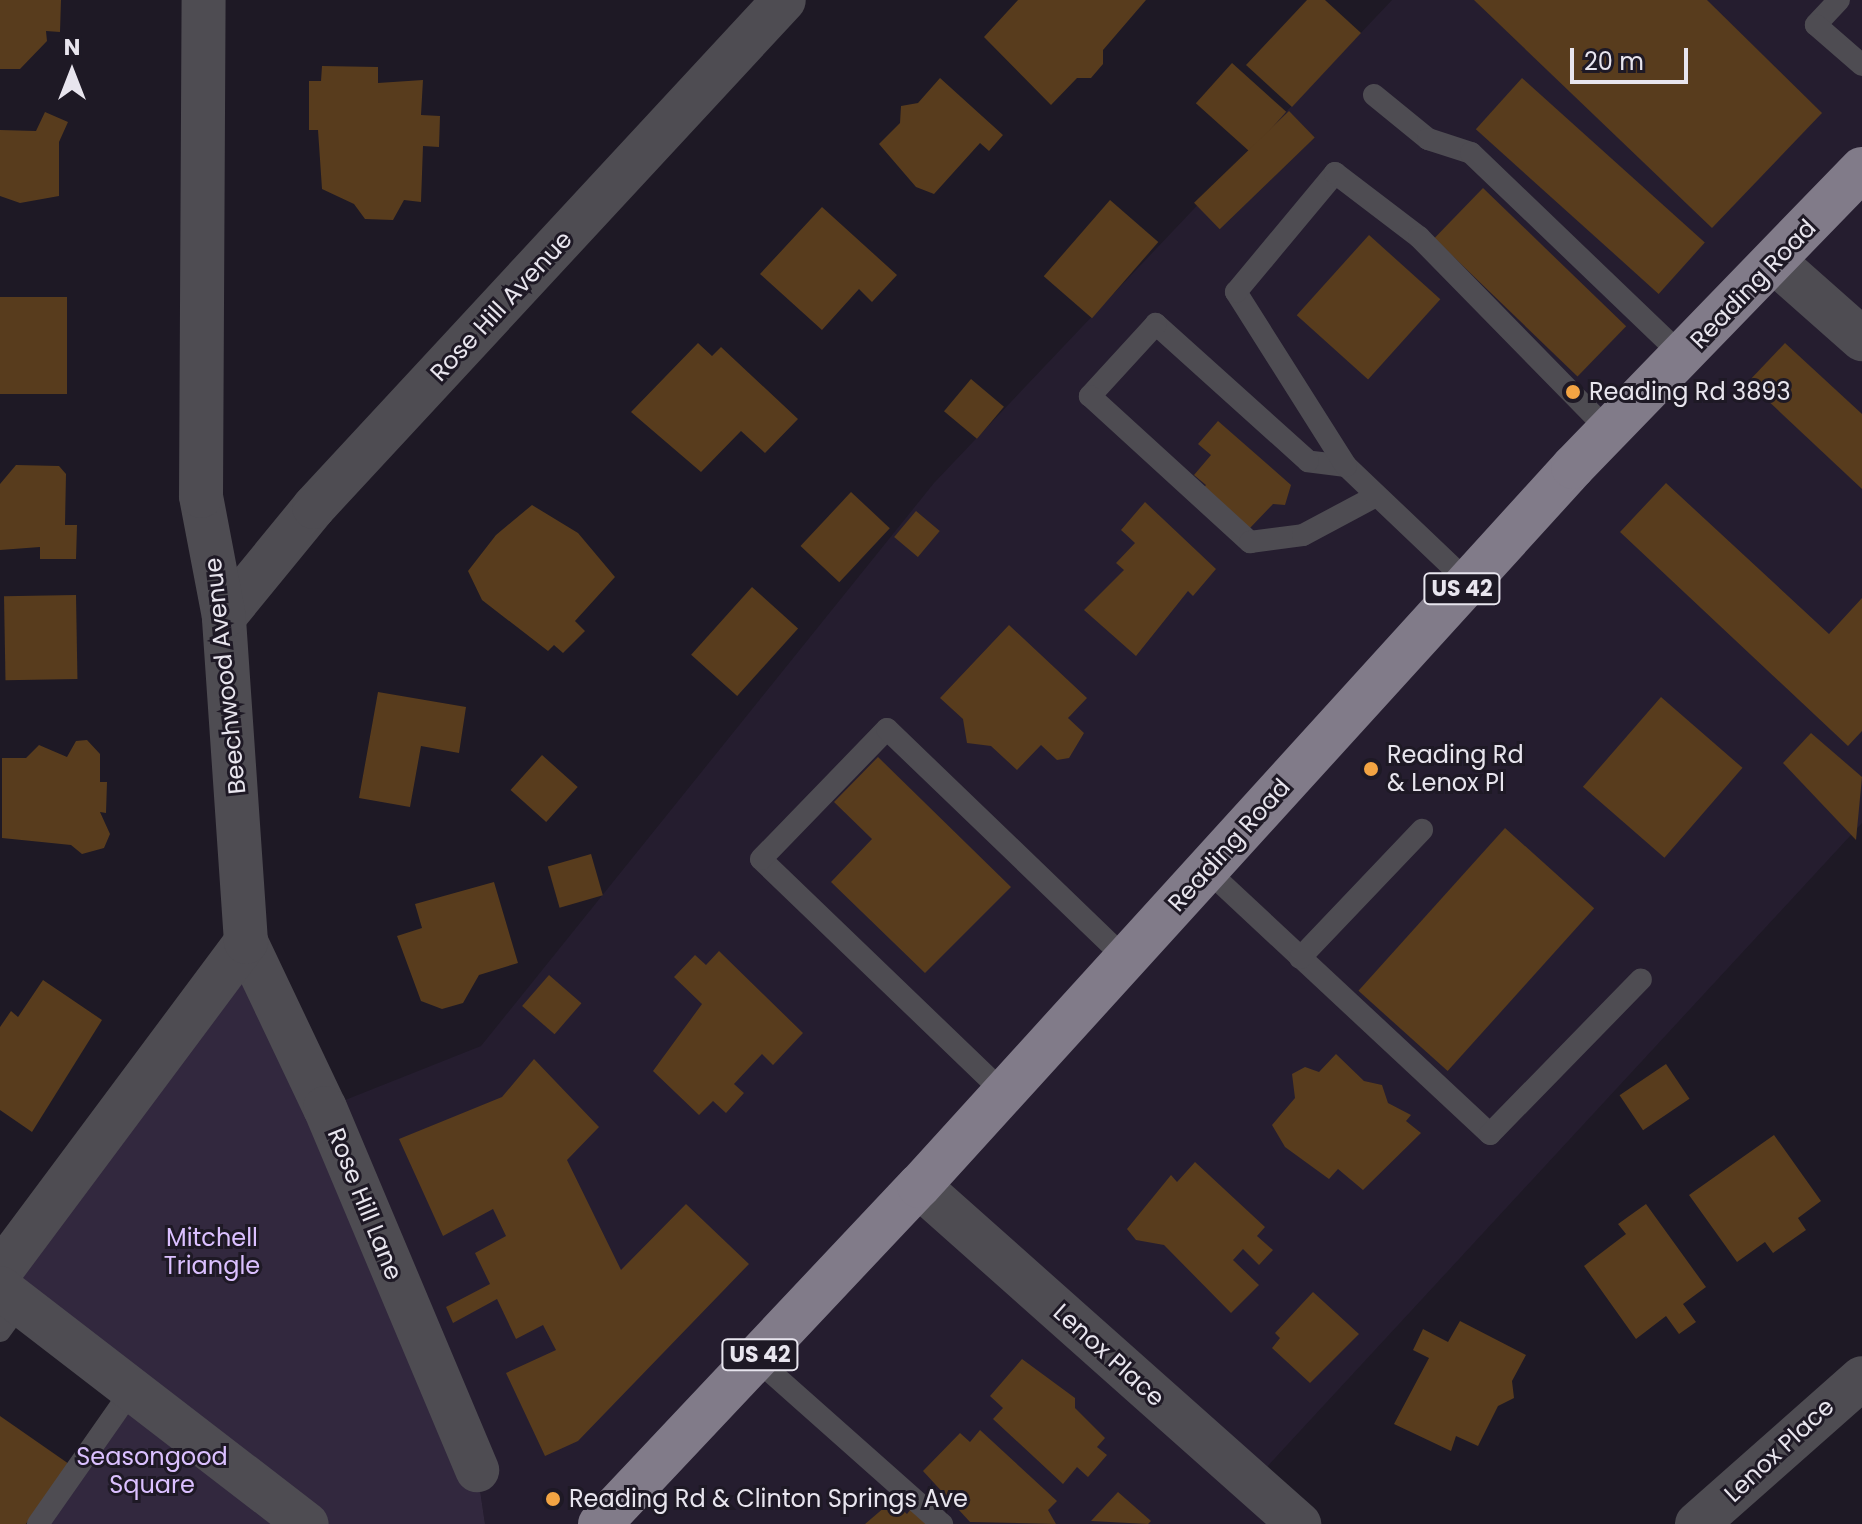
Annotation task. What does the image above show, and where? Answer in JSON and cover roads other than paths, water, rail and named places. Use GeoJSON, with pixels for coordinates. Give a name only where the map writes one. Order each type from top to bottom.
{"type":"FeatureCollection","features":[{"type":"Feature","properties":{"kind":"main road","name":"Reading Road"},"geometry":{"type":"LineString","coordinates":[[600,1524],[919,1186],[1468,582],[1609,431],[1776,263],[1862,169]]}},
{"type":"Feature","properties":{"kind":"street","name":"Beechwood Avenue"},"geometry":{"type":"LineString","coordinates":[[204,0],[201,496],[224,617],[246,942]]}},
{"type":"Feature","properties":{"kind":"street","name":"Rose Hill Avenue"},"geometry":{"type":"LineString","coordinates":[[224,617],[314,507],[784,0]]}},
{"type":"Feature","properties":{"kind":"street"},"geometry":{"type":"LineString","coordinates":[[1776,263],[1862,339]]}},
{"type":"Feature","properties":{"kind":"street"},"geometry":{"type":"LineString","coordinates":[[246,942],[5,1298],[132,1390],[307,1524]]}},
{"type":"Feature","properties":{"kind":"street","name":"Rose Hill Lane"},"geometry":{"type":"LineString","coordinates":[[246,942],[325,1108],[477,1470]]}},
{"type":"Feature","properties":{"kind":"street","name":"Lenox Place"},"geometry":{"type":"LineString","coordinates":[[919,1186],[1299,1524]]}},
{"type":"Feature","properties":{"kind":"street","name":"Lenox Place"},"geometry":{"type":"LineString","coordinates":[[1697,1524],[1862,1378]]}},
{"type":"Feature","properties":{"kind":"lane"},"geometry":{"type":"LineString","coordinates":[[1839,0],[1816,25],[1862,65]]}},
{"type":"Feature","properties":{"kind":"lane"},"geometry":{"type":"LineString","coordinates":[[1374,95],[1428,139],[1471,153],[1683,356]]}},
{"type":"Feature","properties":{"kind":"lane"},"geometry":{"type":"LineString","coordinates":[[1468,582],[1346,466],[1236,292],[1335,173],[1419,237],[1609,431]]}},
{"type":"Feature","properties":{"kind":"lane"},"geometry":{"type":"LineString","coordinates":[[1346,466],[1308,461],[1156,324],[1090,396],[1250,542],[1303,535],[1376,496]]}},
{"type":"Feature","properties":{"kind":"lane"},"geometry":{"type":"LineString","coordinates":[[1004,1093],[761,859],[887,729],[1125,958]]}},
{"type":"Feature","properties":{"kind":"lane"},"geometry":{"type":"LineString","coordinates":[[1300,958],[1422,830]]}},
{"type":"Feature","properties":{"kind":"lane"},"geometry":{"type":"LineString","coordinates":[[1207,870],[1490,1134],[1641,979]]}},
{"type":"Feature","properties":{"kind":"lane"},"geometry":{"type":"LineString","coordinates":[[756,1359],[942,1524]]}},
{"type":"Feature","properties":{"kind":"lane"},"geometry":{"type":"LineString","coordinates":[[38,1524],[132,1390]]}},
{"type":"Feature","properties":{"kind":"place","name":"Reading Rd 3893"},"geometry":{"type":"Point","coordinates":[1573,392]}},
{"type":"Feature","properties":{"kind":"place","name":"Reading Rd & Lenox Pl"},"geometry":{"type":"Point","coordinates":[1371,769]}},
{"type":"Feature","properties":{"kind":"place","name":"Reading Rd & Clinton Springs Ave"},"geometry":{"type":"Point","coordinates":[553,1499]}},
{"type":"Feature","properties":{"kind":"park label","name":"Mitchell Triangle"},"geometry":{"type":"Point","coordinates":[212,1252]}},
{"type":"Feature","properties":{"kind":"park label","name":"Seasongood Square"},"geometry":{"type":"Point","coordinates":[152,1471]}}]}
